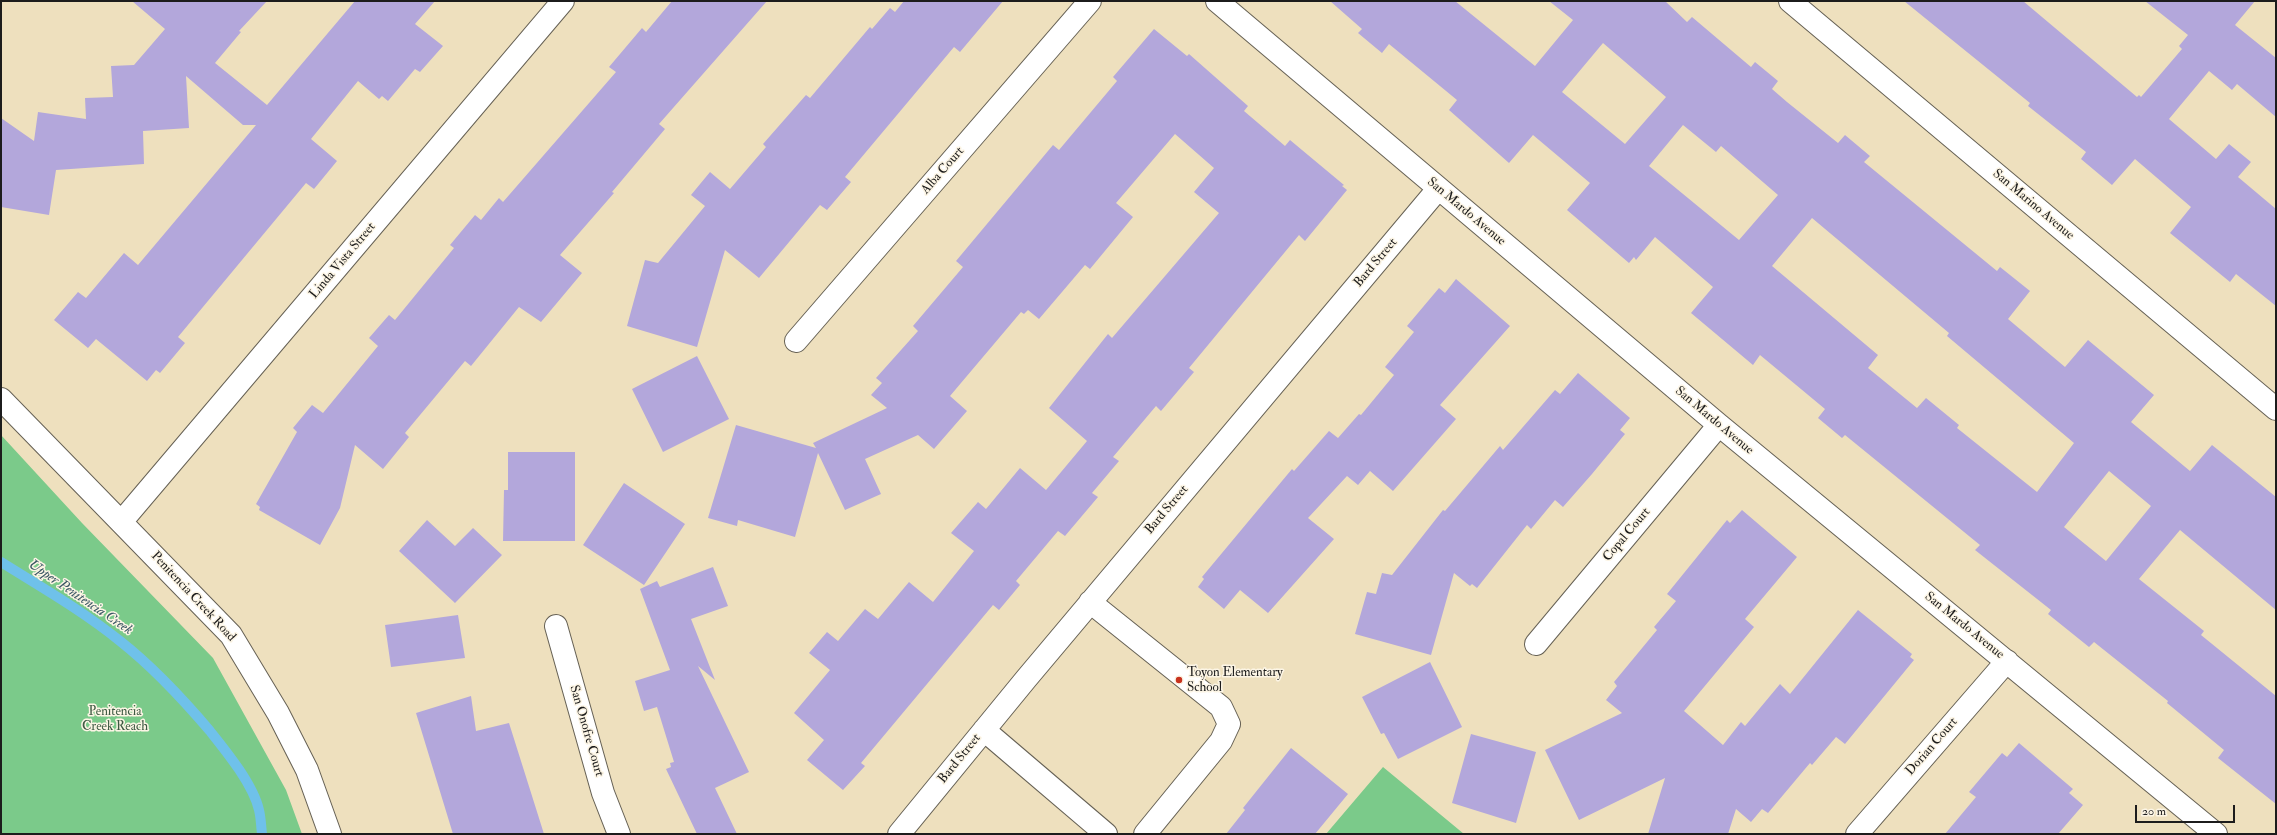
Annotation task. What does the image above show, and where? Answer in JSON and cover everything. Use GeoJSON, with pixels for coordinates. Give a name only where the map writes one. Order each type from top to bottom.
{"type":"FeatureCollection","features":[{"type":"Feature","properties":{"kind":"street","name":"Linda Vista Street"},"geometry":{"type":"LineString","coordinates":[[122,521],[563,1]]}},
{"type":"Feature","properties":{"kind":"street","name":"Alba Court"},"geometry":{"type":"LineString","coordinates":[[796,341],[1090,1]]}},
{"type":"Feature","properties":{"kind":"street","name":"San Mardo Avenue"},"geometry":{"type":"LineString","coordinates":[[1216,1],[1718,425],[2216,834]]}},
{"type":"Feature","properties":{"kind":"street","name":"San Marino Avenue"},"geometry":{"type":"LineString","coordinates":[[1790,1],[2276,409]]}},
{"type":"Feature","properties":{"kind":"street","name":"Bard Street"},"geometry":{"type":"LineString","coordinates":[[899,834],[1090,602],[1438,189]]}},
{"type":"Feature","properties":{"kind":"street","name":"Penitencia Creek Road"},"geometry":{"type":"LineString","coordinates":[[1,399],[122,521],[231,635],[278,713],[307,770],[330,834]]}},
{"type":"Feature","properties":{"kind":"street","name":"Copal Court"},"geometry":{"type":"LineString","coordinates":[[1536,644],[1718,425]]}},
{"type":"Feature","properties":{"kind":"street"},"geometry":{"type":"LineString","coordinates":[[1090,602],[1221,707],[1229,724],[1221,742],[1145,834]]}},
{"type":"Feature","properties":{"kind":"street","name":"San Onofre Court"},"geometry":{"type":"LineString","coordinates":[[556,626],[603,793],[619,834]]}},
{"type":"Feature","properties":{"kind":"street","name":"Dorian Court"},"geometry":{"type":"LineString","coordinates":[[1857,834],[2007,661]]}},
{"type":"Feature","properties":{"kind":"street"},"geometry":{"type":"LineString","coordinates":[[984,730],[1106,834]]}},
{"type":"Feature","properties":{"kind":"green space","name":"Penitencia Creek Reach"},"geometry":{"type":"Polygon","coordinates":[[[1,435],[82,523],[213,658],[286,790],[302,834],[1,834],[1,435]]]}},
{"type":"Feature","properties":{"kind":"green space"},"geometry":{"type":"Polygon","coordinates":[[[1383,767],[1464,834],[1326,834],[1383,767]]]}},
{"type":"Feature","properties":{"kind":"building"},"geometry":{"type":"Polygon","coordinates":[[[132,1],[267,1],[239,31],[241,32],[215,63],[267,105],[355,1],[435,1],[415,24],[443,46],[420,72],[415,69],[388,101],[382,96],[379,99],[358,81],[311,139],[337,161],[314,189],[306,183],[178,337],[185,343],[160,373],[156,370],[147,381],[96,339],[88,348],[54,320],[78,292],[86,298],[124,253],[138,265],[256,125],[243,125],[186,76],[189,128],[143,131],[144,164],[56,170],[49,215],[1,207],[1,118],[34,141],[38,112],[86,119],[85,98],[113,97],[111,66],[134,65],[165,29],[132,1]]]}},
{"type":"Feature","properties":{"kind":"building"},"geometry":{"type":"Polygon","coordinates":[[[672,1],[767,1],[659,124],[665,129],[612,192],[614,193],[560,255],[582,273],[541,322],[519,307],[471,366],[465,361],[405,433],[409,437],[383,469],[355,445],[340,508],[320,545],[259,510],[260,507],[256,504],[297,432],[293,428],[312,405],[323,413],[378,346],[369,338],[389,315],[395,320],[454,248],[450,245],[475,215],[481,220],[499,198],[503,202],[616,72],[609,67],[642,28],[646,32],[672,1]]]}},
{"type":"Feature","properties":{"kind":"building"},"geometry":{"type":"Polygon","coordinates":[[[904,1],[1003,1],[960,52],[954,47],[845,177],[851,182],[827,210],[820,205],[759,278],[725,250],[697,347],[627,326],[645,260],[658,263],[705,206],[691,195],[710,172],[730,189],[766,147],[763,144],[806,95],[810,98],[870,27],[872,29],[890,8],[895,12],[904,1]]]}},
{"type":"Feature","properties":{"kind":"building"},"geometry":{"type":"Polygon","coordinates":[[[1330,1],[1455,1],[1535,66],[1573,20],[1549,1],[1665,1],[1687,22],[1692,17],[1751,67],[1755,62],[1778,81],[1772,89],[1787,102],[1838,143],[1845,135],[1870,156],[1864,162],[1997,271],[2000,267],[2030,291],[2008,319],[2065,367],[2088,340],[2154,395],[2131,422],[2190,471],[2212,445],[2276,497],[2276,610],[2180,530],[2139,579],[2204,631],[2201,635],[2276,696],[2276,804],[2218,758],[2224,750],[2167,703],[2168,701],[2094,642],[2089,647],[2048,614],[2051,610],[1975,550],[1980,545],[1845,435],[1842,438],[1818,418],[1825,409],[1760,355],[1753,365],[1691,313],[1713,287],[1655,237],[1636,260],[1634,257],[1629,263],[1567,210],[1590,183],[1533,135],[1509,163],[1449,110],[1457,100],[1389,44],[1382,53],[1358,33],[1362,29],[1330,1]],[[1603,43],[1562,92],[1625,144],[1666,97],[1603,43]],[[1683,125],[1649,166],[1739,240],[1778,195],[1721,146],[1716,152],[1683,125]],[[1812,218],[1772,266],[1878,355],[1868,368],[1917,408],[1926,398],[1959,425],[1957,428],[2037,492],[2074,443],[1947,336],[1949,333],[1812,218]],[[2109,471],[2064,527],[2106,561],[2151,506],[2109,471]]]}},
{"type":"Feature","properties":{"kind":"building"},"geometry":{"type":"Polygon","coordinates":[[[1904,1],[2023,1],[2137,97],[2139,95],[2141,97],[2182,49],[2179,46],[2188,35],[2145,1],[2255,1],[2235,25],[2276,58],[2276,117],[2237,84],[2232,90],[2209,71],[2169,119],[2216,159],[2229,144],[2251,162],[2238,177],[2276,209],[2276,306],[2236,274],[2230,282],[2170,233],[2191,207],[2135,159],[2112,185],[2081,159],[2086,152],[2028,106],[2030,103],[1904,1]]]}},
{"type":"Feature","properties":{"kind":"building"},"geometry":{"type":"Polygon","coordinates":[[[1154,29],[1187,56],[1189,54],[1248,106],[1244,111],[1285,146],[1290,140],[1344,185],[1342,186],[1347,190],[1305,241],[1299,235],[1189,368],[1194,372],[1161,411],[1156,406],[1113,457],[1119,461],[1092,493],[1098,497],[1065,536],[1058,531],[1016,581],[1020,585],[999,610],[993,605],[861,763],[865,766],[843,790],[807,760],[824,740],[794,713],[830,670],[809,653],[827,632],[838,641],[865,609],[878,619],[909,582],[933,602],[974,551],[951,533],[978,502],[986,509],[1020,468],[1046,490],[1087,441],[1049,408],[1108,334],[1112,338],[1219,213],[1194,192],[1214,168],[1175,134],[1116,203],[1133,217],[1090,269],[1085,265],[1039,319],[1028,310],[1024,314],[1021,312],[950,396],[967,411],[934,449],[918,435],[865,459],[881,494],[845,510],[818,453],[795,537],[738,520],[737,526],[708,518],[736,425],[816,448],[813,443],[887,408],[871,395],[882,383],[876,378],[918,331],[913,326],[963,267],[956,261],[1053,145],[1059,150],[1117,81],[1113,77],[1154,29]]]}},
{"type":"Feature","properties":{"kind":"building"},"geometry":{"type":"Polygon","coordinates":[[[1456,279],[1510,326],[1440,405],[1456,419],[1393,491],[1370,471],[1358,485],[1347,476],[1308,518],[1334,539],[1268,613],[1240,590],[1224,609],[1198,587],[1204,579],[1202,577],[1292,469],[1294,471],[1329,431],[1338,438],[1359,414],[1361,415],[1394,375],[1385,367],[1414,332],[1407,326],[1439,288],[1445,293],[1456,279]]]}},
{"type":"Feature","properties":{"kind":"building"},"geometry":{"type":"Polygon","coordinates":[[[697,356],[729,419],[663,452],[632,389],[697,356]]]}},
{"type":"Feature","properties":{"kind":"building"},"geometry":{"type":"Polygon","coordinates":[[[1578,373],[1630,418],[1620,430],[1625,434],[1592,474],[1563,507],[1555,500],[1531,529],[1527,525],[1477,588],[1472,584],[1470,586],[1454,573],[1431,655],[1355,634],[1367,592],[1376,594],[1382,573],[1392,575],[1443,510],[1445,511],[1500,446],[1503,450],[1555,390],[1560,394],[1578,373]]]}},
{"type":"Feature","properties":{"kind":"building"},"geometry":{"type":"Polygon","coordinates":[[[508,452],[575,452],[575,541],[503,541],[504,490],[508,490],[508,452]]]}},
{"type":"Feature","properties":{"kind":"building"},"geometry":{"type":"Polygon","coordinates":[[[624,483],[685,524],[644,585],[583,545],[624,483]]]}},
{"type":"Feature","properties":{"kind":"building"},"geometry":{"type":"Polygon","coordinates":[[[1742,510],[1797,557],[1745,619],[1754,627],[1684,711],[1723,745],[1741,722],[1745,726],[1780,684],[1790,694],[1858,610],[1912,654],[1910,657],[1914,660],[1845,744],[1836,737],[1812,765],[1810,763],[1768,813],[1762,809],[1751,822],[1736,809],[1728,834],[1648,834],[1665,778],[1579,820],[1545,750],[1622,713],[1606,700],[1617,686],[1614,682],[1657,630],[1654,627],[1676,601],[1667,594],[1727,520],[1730,523],[1742,510]]]}},
{"type":"Feature","properties":{"kind":"building"},"geometry":{"type":"Polygon","coordinates":[[[427,520],[455,546],[473,528],[502,555],[455,603],[399,551],[427,520]]]}},
{"type":"Feature","properties":{"kind":"building"},"geometry":{"type":"Polygon","coordinates":[[[713,567],[728,606],[691,619],[715,680],[698,666],[749,772],[715,788],[737,834],[697,834],[666,769],[671,767],[670,763],[674,762],[657,707],[644,711],[635,681],[670,670],[640,589],[657,581],[660,587],[713,567]]]}},
{"type":"Feature","properties":{"kind":"building"},"geometry":{"type":"Polygon","coordinates":[[[458,615],[465,658],[391,667],[385,625],[458,615]]]}},
{"type":"Feature","properties":{"kind":"building"},"geometry":{"type":"Polygon","coordinates":[[[1430,662],[1462,727],[1398,759],[1384,733],[1381,734],[1362,697],[1430,662]]]}},
{"type":"Feature","properties":{"kind":"building"},"geometry":{"type":"Polygon","coordinates":[[[471,696],[476,731],[509,723],[544,834],[453,834],[416,713],[471,696]]]}},
{"type":"Feature","properties":{"kind":"building"},"geometry":{"type":"Polygon","coordinates":[[[1471,734],[1536,752],[1516,823],[1452,803],[1471,734]]]}},
{"type":"Feature","properties":{"kind":"building"},"geometry":{"type":"Polygon","coordinates":[[[2019,743],[2073,789],[2069,793],[2083,805],[2058,834],[1945,834],[1976,797],[1969,792],[2002,753],[2007,757],[2019,743]]]}},
{"type":"Feature","properties":{"kind":"building"},"geometry":{"type":"Polygon","coordinates":[[[1291,748],[1348,794],[1315,834],[1226,834],[1245,810],[1243,808],[1291,748]]]}},
{"type":"Feature","properties":{"kind":"waterway","name":"Upper Penitencia Creek"},"geometry":{"type":"LineString","coordinates":[[1,562],[62,600],[106,630],[156,672],[210,731],[245,779],[256,800],[261,819],[262,834]]}},
{"type":"Feature","properties":{"kind":"place","name":"Toyon Elementary School"},"geometry":{"type":"Point","coordinates":[1179,680]}}]}
